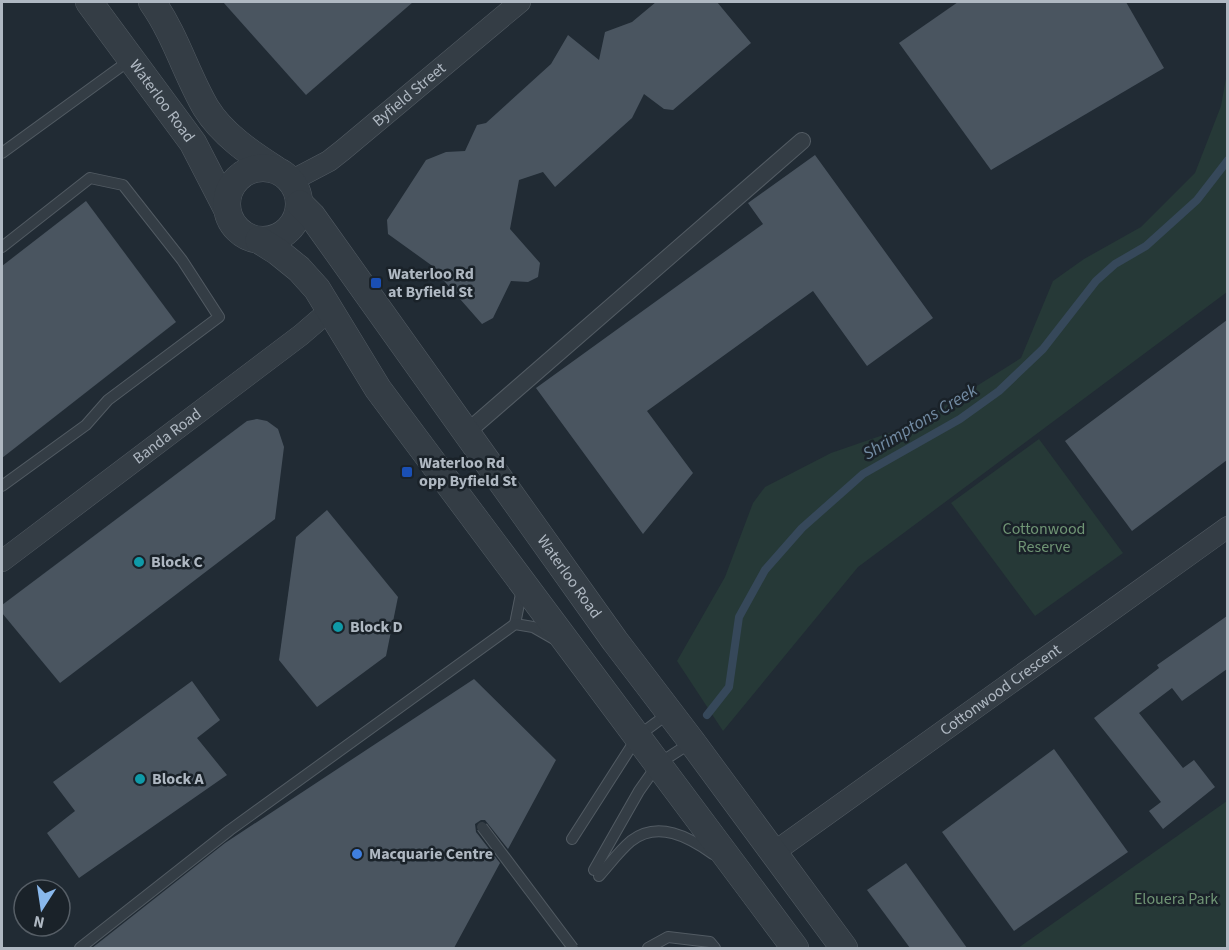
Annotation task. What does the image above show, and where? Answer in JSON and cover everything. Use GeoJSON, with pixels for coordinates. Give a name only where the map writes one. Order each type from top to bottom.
{"type":"FeatureCollection","features":[{"type":"Feature","properties":{"kind":"street","name":"Waterloo Road"},"geometry":{"type":"LineString","coordinates":[[89,2],[193,143],[226,207]]}},
{"type":"Feature","properties":{"kind":"street","name":"Waterloo Road"},"geometry":{"type":"LineString","coordinates":[[152,2],[170,28],[207,110],[233,139],[289,185],[608,632],[844,948]]}},
{"type":"Feature","properties":{"kind":"street","name":"Byfield Street"},"geometry":{"type":"LineString","coordinates":[[289,185],[343,150],[520,2]]}},
{"type":"Feature","properties":{"kind":"street"},"geometry":{"type":"LineString","coordinates":[[466,433],[802,141]]}},
{"type":"Feature","properties":{"kind":"street"},"geometry":{"type":"LineString","coordinates":[[263,167],[289,185],[298,216],[292,227],[283,235],[271,240],[259,240],[245,236],[234,226],[226,207],[232,184],[240,175],[251,169],[263,167]]}},
{"type":"Feature","properties":{"kind":"street"},"geometry":{"type":"LineString","coordinates":[[259,240],[299,269],[317,289],[378,389],[795,948]]}},
{"type":"Feature","properties":{"kind":"street","name":"Banda Road"},"geometry":{"type":"LineString","coordinates":[[2,561],[301,335],[330,310]]}},
{"type":"Feature","properties":{"kind":"street","name":"Cottonwood Crescent"},"geometry":{"type":"LineString","coordinates":[[773,853],[1227,527]]}},
{"type":"Feature","properties":{"kind":"lane"},"geometry":{"type":"LineString","coordinates":[[2,153],[131,59]]}},
{"type":"Feature","properties":{"kind":"lane"},"geometry":{"type":"LineString","coordinates":[[2,247],[90,178],[123,185],[182,260],[219,317],[108,400],[86,425],[2,486]]}},
{"type":"Feature","properties":{"kind":"lane"},"geometry":{"type":"LineString","coordinates":[[80,948],[230,830],[516,624],[523,582]]}},
{"type":"Feature","properties":{"kind":"lane"},"geometry":{"type":"LineString","coordinates":[[516,624],[533,627],[575,652]]}},
{"type":"Feature","properties":{"kind":"lane"},"geometry":{"type":"LineString","coordinates":[[572,839],[638,736],[669,713]]}},
{"type":"Feature","properties":{"kind":"lane"},"geometry":{"type":"LineString","coordinates":[[692,742],[658,764],[639,791],[596,873],[631,841],[643,834],[663,832],[682,834],[744,878]]}},
{"type":"Feature","properties":{"kind":"lane"},"geometry":{"type":"LineString","coordinates":[[482,827],[573,948]]}},
{"type":"Feature","properties":{"kind":"lane"},"geometry":{"type":"LineString","coordinates":[[648,948],[668,937],[710,942],[715,948]]}},
{"type":"Feature","properties":{"kind":"green space"},"geometry":{"type":"Polygon","coordinates":[[[1227,73],[1227,292],[858,567],[723,731],[677,661],[725,577],[753,503],[765,487],[831,453],[918,423],[1021,358],[1053,281],[1084,259],[1141,227],[1195,173],[1221,106],[1227,73]]]}},
{"type":"Feature","properties":{"kind":"green space","name":"Cottonwood Reserve"},"geometry":{"type":"Polygon","coordinates":[[[1039,439],[1123,553],[1035,616],[951,503],[1039,439]]]}},
{"type":"Feature","properties":{"kind":"green space","name":"Elouera Park"},"geometry":{"type":"Polygon","coordinates":[[[1227,801],[1227,948],[1018,948],[1227,801]]]}},
{"type":"Feature","properties":{"kind":"building"},"geometry":{"type":"Polygon","coordinates":[[[223,2],[413,2],[306,95],[223,2]]]}},
{"type":"Feature","properties":{"kind":"building"},"geometry":{"type":"Polygon","coordinates":[[[656,2],[717,2],[751,43],[673,110],[664,109],[644,94],[632,118],[555,187],[543,172],[519,180],[510,229],[540,263],[538,277],[528,282],[511,281],[493,318],[482,324],[438,274],[438,270],[388,234],[387,220],[426,160],[446,152],[465,151],[477,125],[486,123],[551,64],[568,35],[599,60],[605,32],[632,22],[656,2]]]}},
{"type":"Feature","properties":{"kind":"building"},"geometry":{"type":"Polygon","coordinates":[[[958,2],[1126,2],[1164,68],[991,170],[899,43],[958,2]]]}},
{"type":"Feature","properties":{"kind":"building"},"geometry":{"type":"Polygon","coordinates":[[[815,155],[933,318],[867,366],[813,291],[647,411],[693,473],[643,534],[536,388],[763,224],[748,203],[815,155]]]}},
{"type":"Feature","properties":{"kind":"building"},"geometry":{"type":"Polygon","coordinates":[[[86,201],[176,322],[2,458],[2,266],[86,201]]]}},
{"type":"Feature","properties":{"kind":"building"},"geometry":{"type":"Polygon","coordinates":[[[1227,320],[1227,460],[1132,531],[1065,441],[1227,320]]]}},
{"type":"Feature","properties":{"kind":"building","name":"Block C"},"geometry":{"type":"Polygon","coordinates":[[[257,419],[267,421],[278,429],[284,447],[275,519],[60,683],[2,613],[2,605],[247,421],[257,419]]]}},
{"type":"Feature","properties":{"kind":"building","name":"Block D"},"geometry":{"type":"Polygon","coordinates":[[[327,510],[398,597],[386,656],[317,707],[279,660],[296,537],[327,510]]]}},
{"type":"Feature","properties":{"kind":"building"},"geometry":{"type":"Polygon","coordinates":[[[1227,616],[1227,669],[1182,701],[1172,688],[1139,713],[1183,768],[1194,760],[1215,787],[1163,829],[1149,811],[1161,802],[1094,718],[1159,668],[1157,665],[1227,616]]]}},
{"type":"Feature","properties":{"kind":"building","name":"Macquarie Centre"},"geometry":{"type":"Polygon","coordinates":[[[474,679],[556,760],[508,849],[485,820],[475,824],[476,832],[500,863],[454,948],[92,948],[225,843],[474,679]]]}},
{"type":"Feature","properties":{"kind":"building","name":"Block A"},"geometry":{"type":"Polygon","coordinates":[[[192,681],[220,720],[197,738],[227,775],[79,878],[47,833],[75,811],[53,782],[192,681]]]}},
{"type":"Feature","properties":{"kind":"building"},"geometry":{"type":"Polygon","coordinates":[[[1054,749],[1128,852],[1014,931],[942,832],[1054,749]]]}},
{"type":"Feature","properties":{"kind":"building"},"geometry":{"type":"Polygon","coordinates":[[[906,863],[967,948],[910,948],[867,890],[906,863]]]}},
{"type":"Feature","properties":{"kind":"waterway","name":"Shrimptons Creek"},"geometry":{"type":"LineString","coordinates":[[707,715],[729,687],[739,617],[765,570],[802,528],[863,474],[960,419],[999,391],[1043,349],[1096,281],[1115,264],[1146,246],[1197,200],[1228,160]]}},
{"type":"Feature","properties":{"kind":"place","name":"Waterloo Rd at Byfield St"},"geometry":{"type":"Point","coordinates":[376,283]}},
{"type":"Feature","properties":{"kind":"place","name":"Waterloo Rd opp Byfield St"},"geometry":{"type":"Point","coordinates":[407,472]}},
{"type":"Feature","properties":{"kind":"place","name":"Block C"},"geometry":{"type":"Point","coordinates":[139,562]}},
{"type":"Feature","properties":{"kind":"place","name":"Block D"},"geometry":{"type":"Point","coordinates":[338,627]}},
{"type":"Feature","properties":{"kind":"place","name":"Block A"},"geometry":{"type":"Point","coordinates":[140,779]}},
{"type":"Feature","properties":{"kind":"place","name":"Macquarie Centre"},"geometry":{"type":"Point","coordinates":[357,854]}}]}
